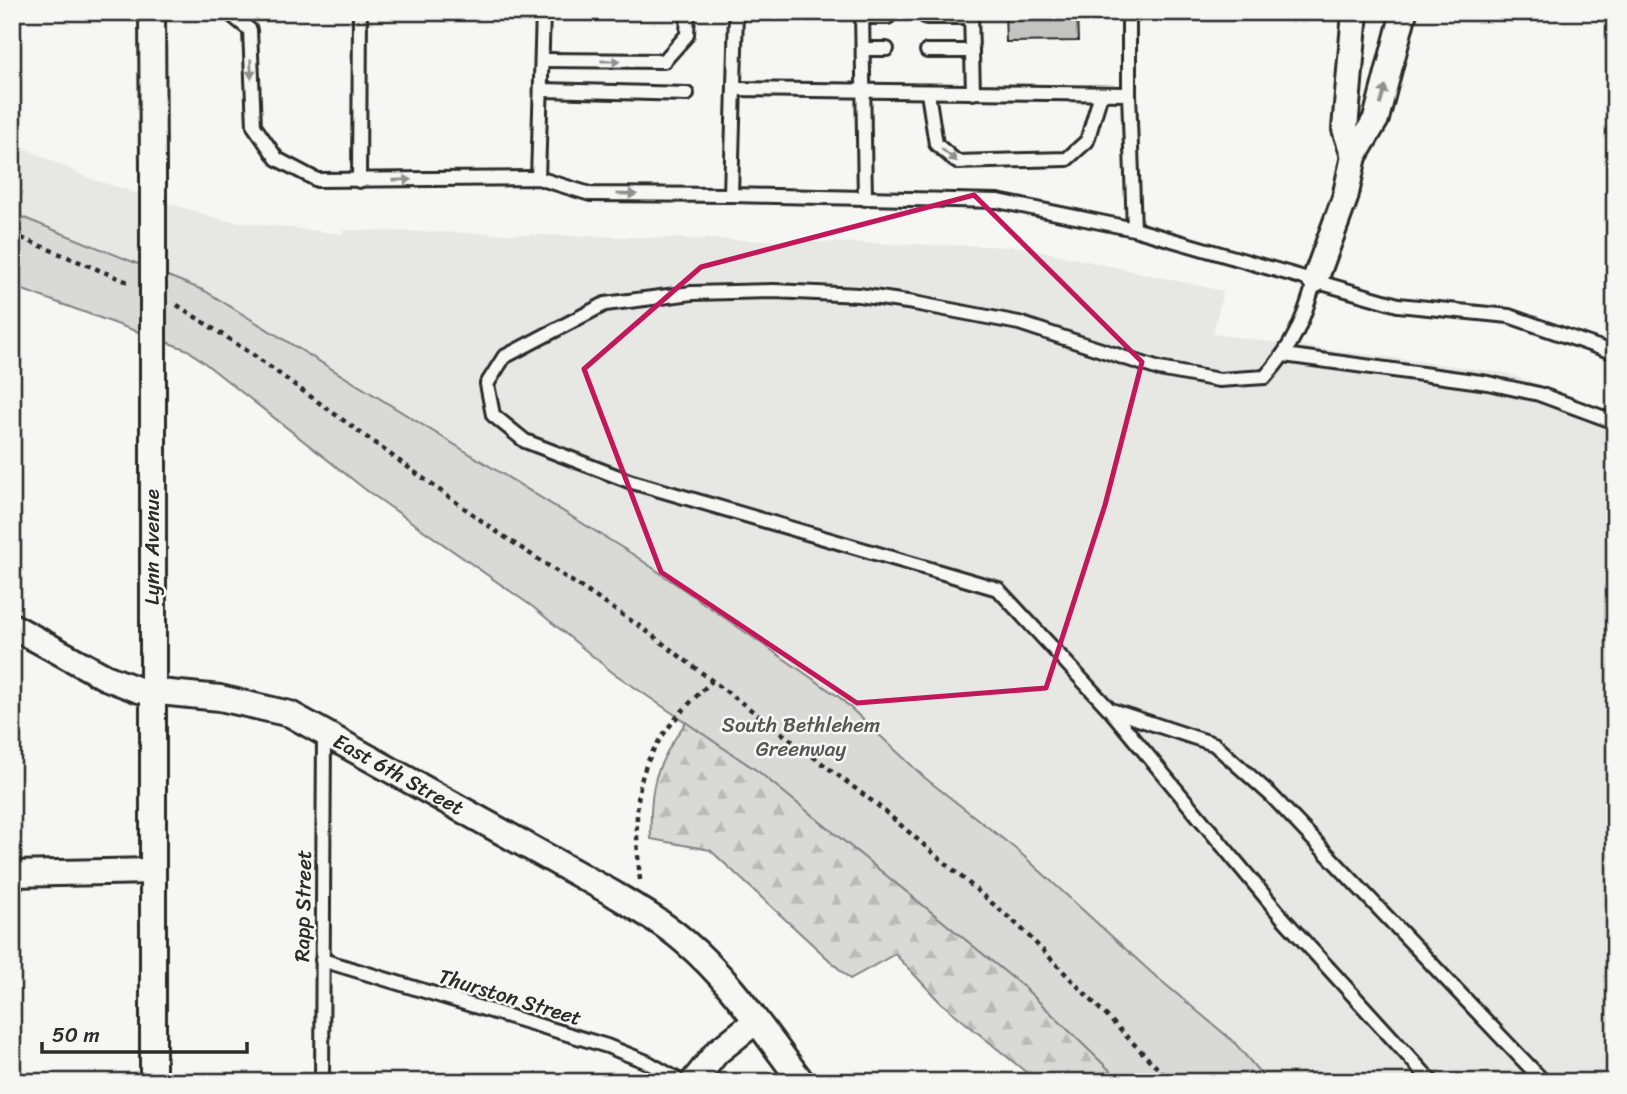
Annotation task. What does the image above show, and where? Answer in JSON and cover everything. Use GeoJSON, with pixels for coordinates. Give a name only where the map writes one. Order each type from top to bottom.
{"type":"FeatureCollection","features":[{"type":"Feature","properties":{"kind":"street","name":"Lynn Avenue"},"geometry":{"type":"LineString","coordinates":[[152,12],[150,693],[153,1082]]}},
{"type":"Feature","properties":{"kind":"street"},"geometry":{"type":"LineString","coordinates":[[1354,156],[1345,129],[1355,12]]}},
{"type":"Feature","properties":{"kind":"street"},"geometry":{"type":"LineString","coordinates":[[1315,280],[1345,198],[1354,156],[1376,119],[1404,12]]}},
{"type":"Feature","properties":{"kind":"street","name":"East 6th Street"},"geometry":{"type":"LineString","coordinates":[[12,626],[116,682],[150,693],[220,698],[256,704],[290,714],[634,906],[683,940],[713,968],[802,1082]]}},
{"type":"Feature","properties":{"kind":"street"},"geometry":{"type":"LineString","coordinates":[[12,874],[152,871]]}},
{"type":"Feature","properties":{"kind":"street"},"geometry":{"type":"LineString","coordinates":[[693,1082],[750,1014]]}},
{"type":"Feature","properties":{"kind":"lane"},"geometry":{"type":"LineString","coordinates":[[228,12],[250,30],[254,126],[276,159],[317,180],[538,178],[590,194],[998,201],[1134,229],[1398,305],[1509,316],[1615,353]]}},
{"type":"Feature","properties":{"kind":"lane"},"geometry":{"type":"LineString","coordinates":[[359,181],[360,12]]}},
{"type":"Feature","properties":{"kind":"lane"},"geometry":{"type":"LineString","coordinates":[[538,178],[543,12]]}},
{"type":"Feature","properties":{"kind":"lane"},"geometry":{"type":"LineString","coordinates":[[543,60],[664,61],[687,34],[688,12]]}},
{"type":"Feature","properties":{"kind":"lane"},"geometry":{"type":"LineString","coordinates":[[731,195],[736,12]]}},
{"type":"Feature","properties":{"kind":"lane"},"geometry":{"type":"LineString","coordinates":[[1129,12],[1134,229]]}},
{"type":"Feature","properties":{"kind":"lane"},"geometry":{"type":"LineString","coordinates":[[865,200],[862,15],[888,17]]}},
{"type":"Feature","properties":{"kind":"lane"},"geometry":{"type":"LineString","coordinates":[[926,16],[971,15],[972,93]]}},
{"type":"Feature","properties":{"kind":"lane"},"geometry":{"type":"LineString","coordinates":[[864,50],[887,49]]}},
{"type":"Feature","properties":{"kind":"lane"},"geometry":{"type":"LineString","coordinates":[[928,51],[972,51]]}},
{"type":"Feature","properties":{"kind":"lane"},"geometry":{"type":"LineString","coordinates":[[734,89],[1129,94]]}},
{"type":"Feature","properties":{"kind":"lane"},"geometry":{"type":"LineString","coordinates":[[542,90],[687,94]]}},
{"type":"Feature","properties":{"kind":"lane"},"geometry":{"type":"LineString","coordinates":[[928,93],[936,144],[957,162],[1067,159],[1087,141],[1101,94]]}},
{"type":"Feature","properties":{"kind":"lane"},"geometry":{"type":"LineString","coordinates":[[1315,280],[1300,328],[1284,355],[1265,377],[1219,380],[1159,369],[1019,323],[914,303],[859,295],[774,290],[692,293],[605,304],[504,357],[486,384],[493,415],[526,441],[629,481],[998,589],[1110,710],[1282,917],[1432,1082]]}},
{"type":"Feature","properties":{"kind":"lane"},"geometry":{"type":"LineString","coordinates":[[1284,355],[1488,383],[1539,394],[1615,422]]}},
{"type":"Feature","properties":{"kind":"lane"},"geometry":{"type":"LineString","coordinates":[[1110,710],[1214,744],[1271,795],[1544,1082]]}},
{"type":"Feature","properties":{"kind":"lane","name":"Rapp Street"},"geometry":{"type":"LineString","coordinates":[[322,1082],[324,731]]}},
{"type":"Feature","properties":{"kind":"lane","name":"Thurston Street"},"geometry":{"type":"LineString","coordinates":[[322,960],[607,1046],[647,1062],[682,1082]]}},
{"type":"Feature","properties":{"kind":"path"},"geometry":{"type":"LineString","coordinates":[[12,234],[140,288]]}},
{"type":"Feature","properties":{"kind":"path"},"geometry":{"type":"LineString","coordinates":[[164,299],[188,311],[252,354],[500,534],[641,627],[876,804],[1020,927],[1171,1082]]}},
{"type":"Feature","properties":{"kind":"path"},"geometry":{"type":"LineString","coordinates":[[634,906],[641,885],[637,828],[647,763],[683,709],[712,681]]}},
{"type":"Feature","properties":{"kind":"highlighted area"},"geometry":{"type":"Polygon","coordinates":[[[974,195],[1142,362],[1105,505],[1046,688],[857,703],[661,572],[584,369],[701,267],[974,195]]]}},
{"type":"Feature","properties":{"kind":"shaded area"},"geometry":{"type":"Polygon","coordinates":[[[12,142],[88,178],[223,220],[343,234],[344,230],[1023,247],[1223,291],[1213,334],[1506,373],[1615,412],[1615,1082],[1268,1082],[1234,1042],[1153,974],[1017,850],[925,778],[327,369],[205,291],[12,213],[12,142]]]}},
{"type":"Feature","properties":{"kind":"green space","name":"South Bethlehem Greenway"},"geometry":{"type":"Polygon","coordinates":[[[12,213],[205,291],[634,555],[839,697],[925,778],[1017,850],[1153,974],[1234,1042],[1268,1082],[1122,1082],[1025,988],[759,772],[612,672],[533,607],[366,490],[188,350],[12,286],[12,213]]]}},
{"type":"Feature","properties":{"kind":"green space"},"geometry":{"type":"Polygon","coordinates":[[[686,722],[759,772],[1025,988],[1122,1082],[1038,1082],[940,1002],[895,954],[850,979],[710,850],[651,839],[651,804],[656,777],[667,751],[686,722]]]}},
{"type":"Feature","properties":{"kind":"building"},"geometry":{"type":"Polygon","coordinates":[[[1005,12],[1077,12],[1078,41],[1006,42],[1005,12]]]}}]}
